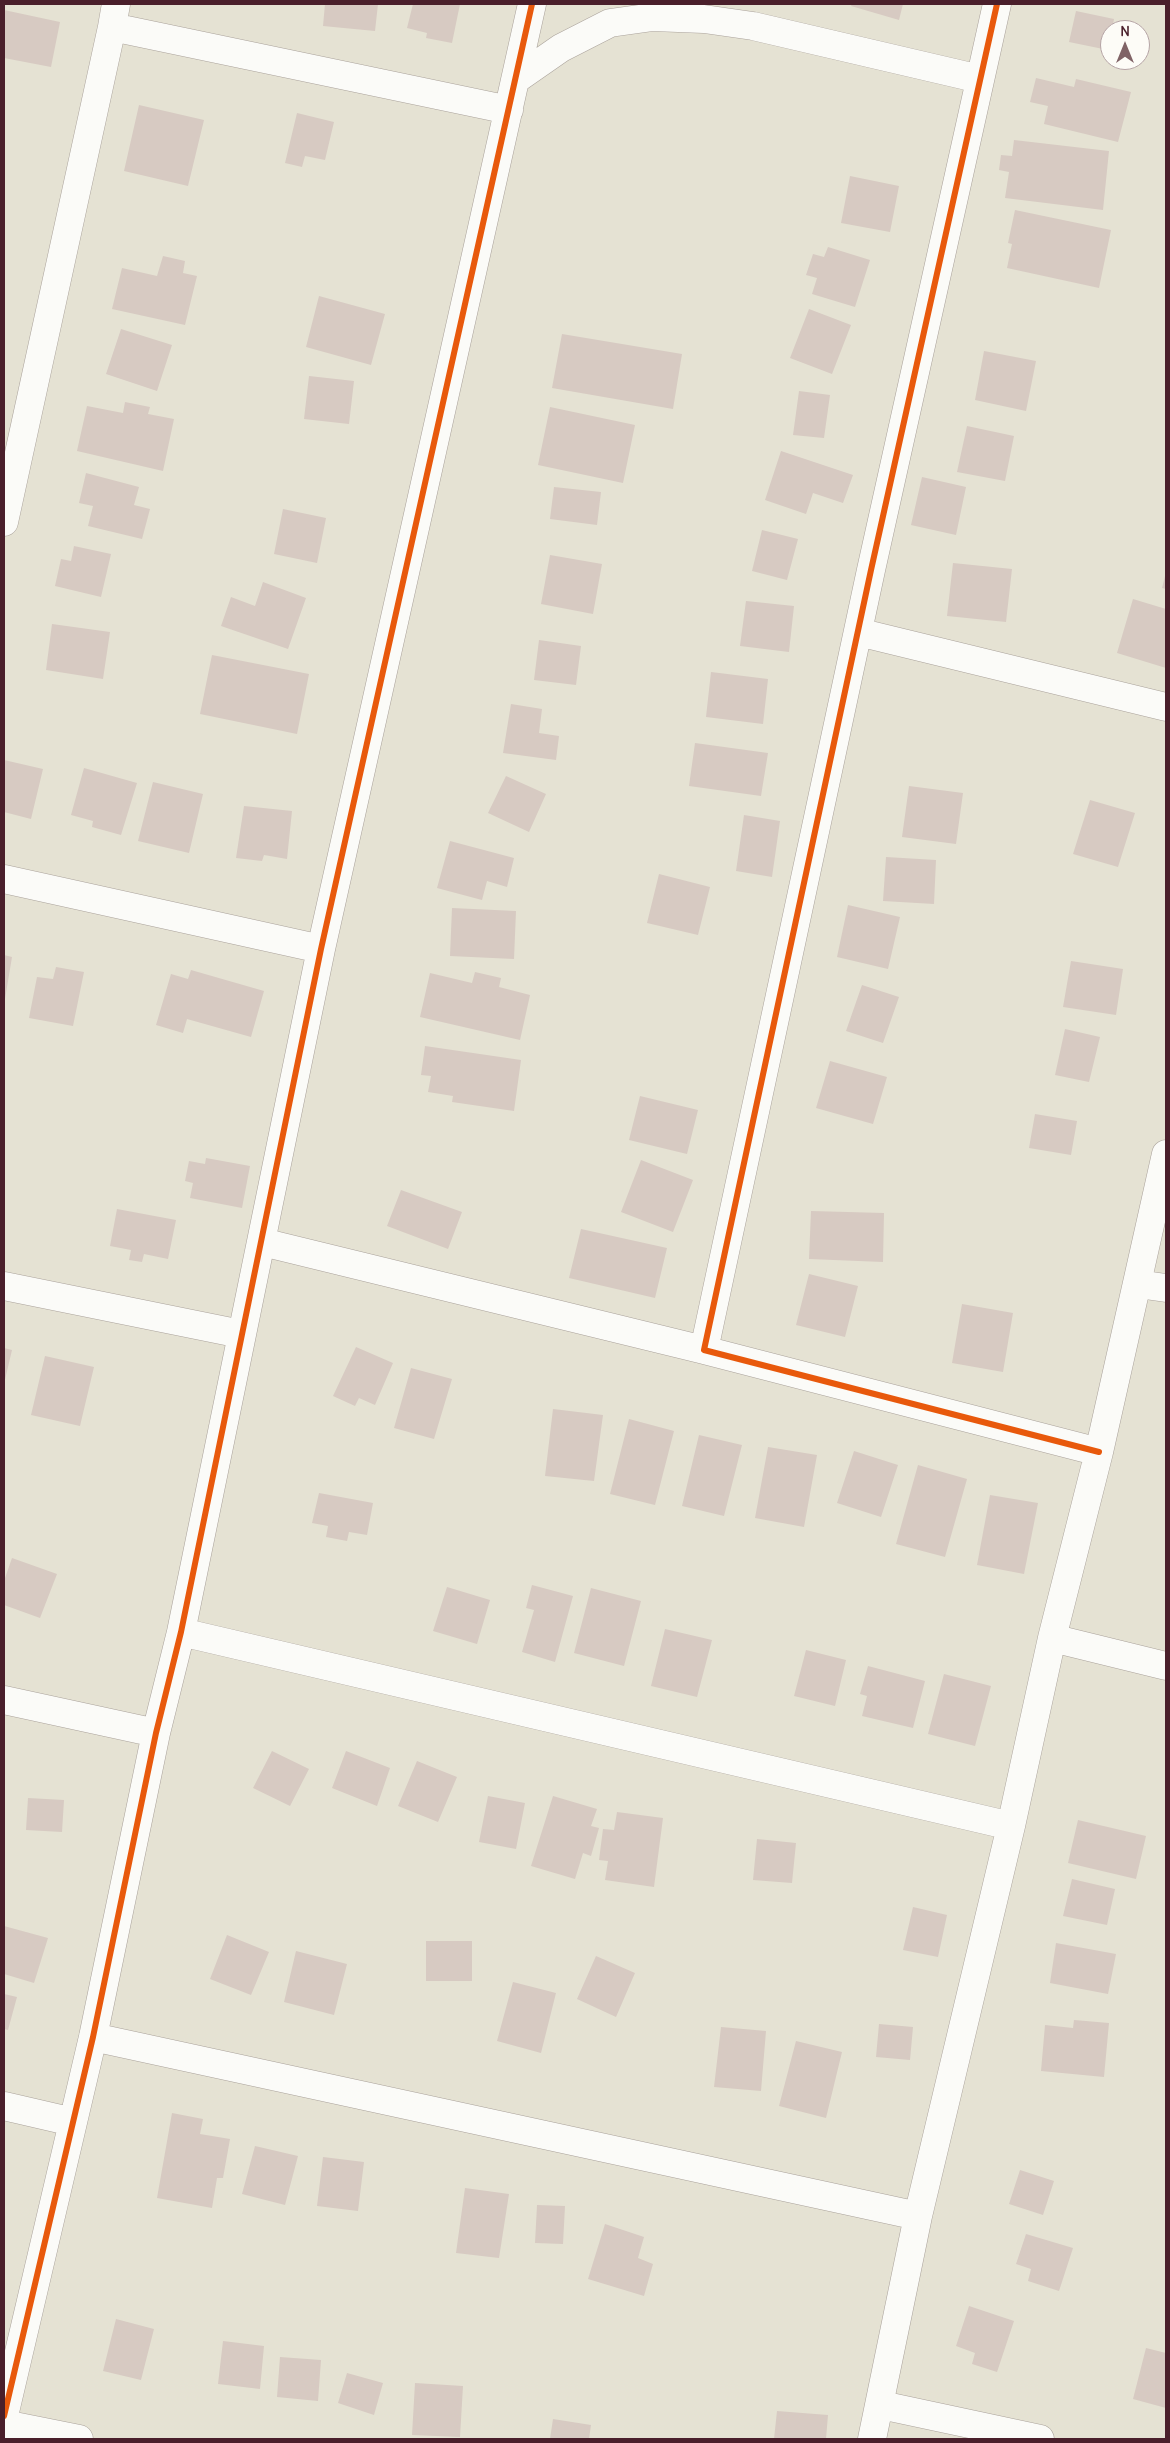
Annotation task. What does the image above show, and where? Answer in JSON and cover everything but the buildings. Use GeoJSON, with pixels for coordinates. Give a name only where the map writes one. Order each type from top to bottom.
{"type":"FeatureCollection","features":[{"type":"Feature","properties":{"kind":"street"},"geometry":{"type":"LineString","coordinates":[[4,2416],[93,2037],[156,1733],[181,1632],[321,949],[532,4]]}},
{"type":"Feature","properties":{"kind":"street"},"geometry":{"type":"LineString","coordinates":[[704,1350],[858,632],[997,4]]}},
{"type":"Feature","properties":{"kind":"street"},"geometry":{"type":"LineString","coordinates":[[4,522],[114,15],[508,110]]}},
{"type":"Feature","properties":{"kind":"street"},"geometry":{"type":"LineString","coordinates":[[515,80],[561,48],[610,23],[654,16],[704,19],[753,26],[980,79]]}},
{"type":"Feature","properties":{"kind":"street"},"geometry":{"type":"LineString","coordinates":[[858,632],[1166,707]]}},
{"type":"Feature","properties":{"kind":"street"},"geometry":{"type":"LineString","coordinates":[[4,879],[321,949]]}},
{"type":"Feature","properties":{"kind":"street"},"geometry":{"type":"LineString","coordinates":[[872,2439],[881,2405],[918,2216],[1010,1826],[1052,1638],[1099,1452],[1166,1154]]}},
{"type":"Feature","properties":{"kind":"street"},"geometry":{"type":"LineString","coordinates":[[262,1242],[704,1350],[1099,1452]]}},
{"type":"Feature","properties":{"kind":"street"},"geometry":{"type":"LineString","coordinates":[[1138,1284],[1166,1288]]}},
{"type":"Feature","properties":{"kind":"street"},"geometry":{"type":"LineString","coordinates":[[4,1286],[241,1334]]}},
{"type":"Feature","properties":{"kind":"street"},"geometry":{"type":"LineString","coordinates":[[181,1632],[1010,1826]]}},
{"type":"Feature","properties":{"kind":"street"},"geometry":{"type":"LineString","coordinates":[[1052,1638],[1166,1666]]}},
{"type":"Feature","properties":{"kind":"street"},"geometry":{"type":"LineString","coordinates":[[4,1700],[156,1733]]}},
{"type":"Feature","properties":{"kind":"street"},"geometry":{"type":"LineString","coordinates":[[93,2037],[918,2216]]}},
{"type":"Feature","properties":{"kind":"street"},"geometry":{"type":"LineString","coordinates":[[4,2106],[73,2122]]}},
{"type":"Feature","properties":{"kind":"street"},"geometry":{"type":"LineString","coordinates":[[881,2405],[1040,2439]]}},
{"type":"Feature","properties":{"kind":"street"},"geometry":{"type":"LineString","coordinates":[[4,2424],[79,2439]]}},
{"type":"Feature","properties":{"kind":"cycle path"},"geometry":{"type":"LineString","coordinates":[[4,2416],[93,2037],[156,1733],[181,1632],[321,949],[532,4]]}},
{"type":"Feature","properties":{"kind":"cycle path"},"geometry":{"type":"LineString","coordinates":[[997,4],[871,570],[704,1350],[1099,1452]]}}]}
